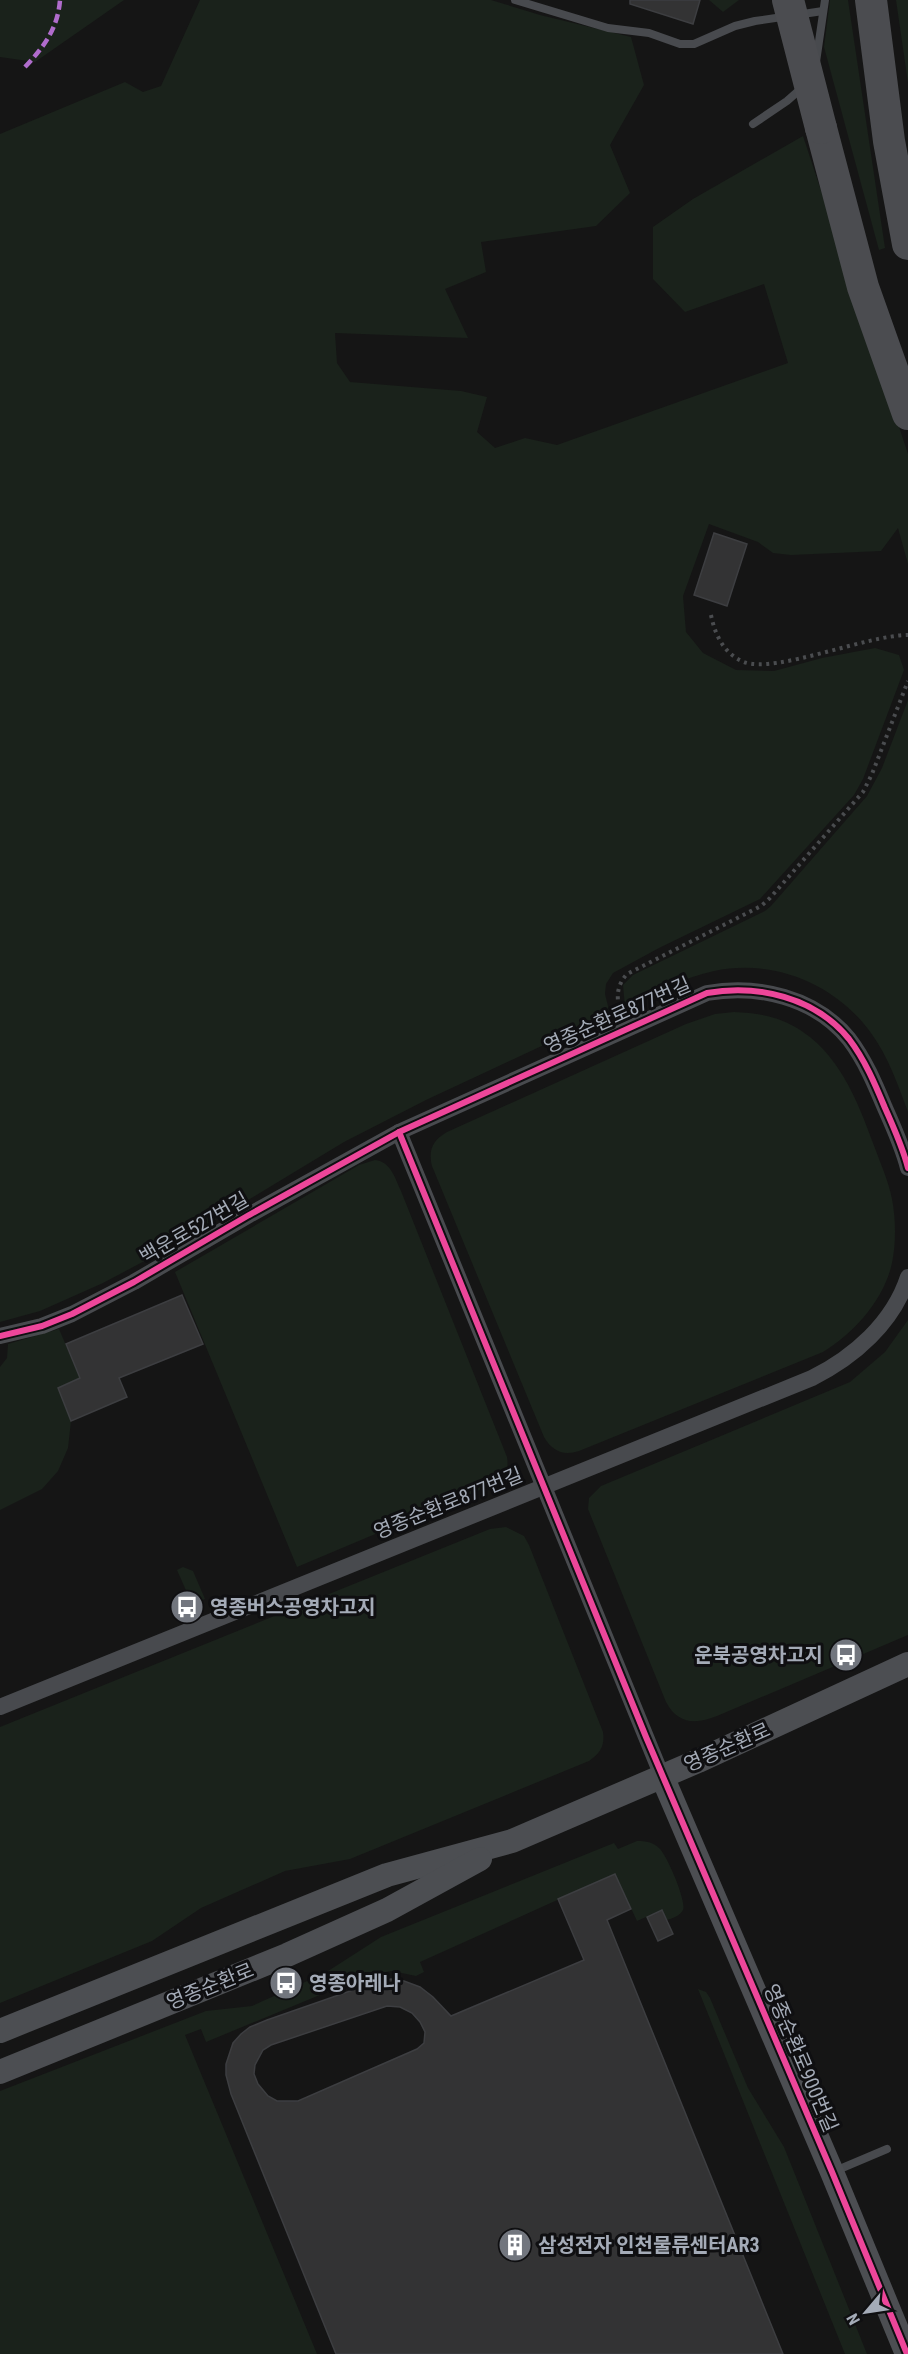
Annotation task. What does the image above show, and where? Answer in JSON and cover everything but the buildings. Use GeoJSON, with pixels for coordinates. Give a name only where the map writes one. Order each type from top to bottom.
{"type":"FeatureCollection","features":[{"type":"Feature","properties":{"kind":"highway"},"geometry":{"type":"LineString","coordinates":[[788,0],[864,287],[908,414]]}},
{"type":"Feature","properties":{"kind":"highway"},"geometry":{"type":"LineString","coordinates":[[871,0],[889,141],[908,244]]}},
{"type":"Feature","properties":{"kind":"main road","name":"영종순환로"},"geometry":{"type":"LineString","coordinates":[[0,2072],[287,1955],[377,1914],[512,1841],[663,1776],[908,1664]]}},
{"type":"Feature","properties":{"kind":"main road","name":"영종순환로900번길"},"geometry":{"type":"LineString","coordinates":[[663,1776],[907,2354]]}},
{"type":"Feature","properties":{"kind":"main road","name":"영종순환로"},"geometry":{"type":"LineString","coordinates":[[0,2031],[387,1875],[512,1841]]}},
{"type":"Feature","properties":{"kind":"street","name":"영종순환로877번길"},"geometry":{"type":"LineString","coordinates":[[399,1132],[690,999],[725,990],[747,989],[775,993],[806,1005],[847,1037],[861,1056],[878,1090],[908,1168]]}},
{"type":"Feature","properties":{"kind":"street","name":"백운로527번길"},"geometry":{"type":"LineString","coordinates":[[0,1336],[42,1326],[100,1300],[399,1132]]}},
{"type":"Feature","properties":{"kind":"street"},"geometry":{"type":"LineString","coordinates":[[399,1132],[663,1776]]}},
{"type":"Feature","properties":{"kind":"street","name":"영종순환로877번길"},"geometry":{"type":"LineString","coordinates":[[0,1707],[828,1370],[864,1345],[878,1329],[892,1309],[908,1277]]}},
{"type":"Feature","properties":{"kind":"lane"},"geometry":{"type":"LineString","coordinates":[[514,0],[608,28],[649,33],[680,44],[700,42],[735,26],[755,21],[823,11]]}},
{"type":"Feature","properties":{"kind":"lane"},"geometry":{"type":"LineString","coordinates":[[753,124],[787,101],[806,83],[814,69],[818,53],[825,0]]}},
{"type":"Feature","properties":{"kind":"lane"},"geometry":{"type":"LineString","coordinates":[[832,2172],[887,2149]]}},
{"type":"Feature","properties":{"kind":"path"},"geometry":{"type":"LineString","coordinates":[[711,615],[714,630],[722,644],[733,656],[746,663],[763,665],[875,639],[908,635]]}},
{"type":"Feature","properties":{"kind":"path"},"geometry":{"type":"LineString","coordinates":[[621,1014],[618,988],[627,974],[761,906],[853,805],[872,774],[908,681]]}},
{"type":"Feature","properties":{"kind":"shaded area"},"geometry":{"type":"Polygon","coordinates":[[[0,0],[124,0],[35,62],[0,57],[0,0]]]}},
{"type":"Feature","properties":{"kind":"shaded area"},"geometry":{"type":"Polygon","coordinates":[[[200,0],[491,0],[540,15],[631,37],[644,85],[610,145],[630,193],[596,226],[481,242],[486,272],[445,289],[468,338],[335,333],[337,363],[350,382],[461,391],[487,397],[477,432],[495,448],[525,438],[557,445],[788,363],[764,284],[685,312],[653,279],[653,227],[693,199],[803,136],[908,454],[908,564],[898,528],[881,551],[791,555],[773,553],[758,542],[709,524],[683,596],[686,632],[703,653],[736,670],[774,671],[822,658],[875,648],[899,655],[904,670],[863,779],[854,795],[760,899],[613,973],[606,984],[605,994],[610,1014],[426,1100],[344,1142],[169,1248],[103,1283],[40,1311],[0,1322],[0,134],[125,82],[143,92],[161,86],[200,0]]]}},
{"type":"Feature","properties":{"kind":"shaded area"},"geometry":{"type":"Polygon","coordinates":[[[709,0],[739,0],[723,12],[709,0]]]}},
{"type":"Feature","properties":{"kind":"shaded area"},"geometry":{"type":"Polygon","coordinates":[[[830,0],[848,0],[885,248],[879,250],[824,47],[830,0]]]}},
{"type":"Feature","properties":{"kind":"shaded area"},"geometry":{"type":"Polygon","coordinates":[[[896,0],[908,0],[908,83],[896,0]]]}},
{"type":"Feature","properties":{"kind":"shaded area"},"geometry":{"type":"Polygon","coordinates":[[[908,700],[908,1112],[888,1061],[871,1033],[840,1001],[822,988],[801,979],[758,968],[714,971],[657,991],[625,1007],[623,985],[633,975],[771,906],[867,796],[882,768],[908,700]]]}},
{"type":"Feature","properties":{"kind":"shaded area"},"geometry":{"type":"Polygon","coordinates":[[[734,1012],[770,1017],[803,1032],[829,1056],[849,1086],[870,1135],[892,1199],[895,1239],[888,1277],[866,1314],[846,1335],[823,1352],[579,1451],[568,1453],[558,1451],[544,1437],[432,1166],[431,1150],[438,1138],[447,1132],[686,1024],[715,1014],[734,1012]]]}},
{"type":"Feature","properties":{"kind":"shaded area"},"geometry":{"type":"Polygon","coordinates":[[[375,1160],[389,1167],[401,1191],[507,1457],[508,1466],[504,1477],[494,1484],[297,1567],[175,1272],[359,1165],[375,1160]]]}},
{"type":"Feature","properties":{"kind":"shaded area"},"geometry":{"type":"Polygon","coordinates":[[[908,1320],[908,1635],[717,1716],[695,1721],[682,1719],[671,1710],[666,1702],[588,1509],[589,1498],[601,1486],[850,1382],[885,1352],[908,1320]]]}},
{"type":"Feature","properties":{"kind":"shaded area"},"geometry":{"type":"Polygon","coordinates":[[[59,1329],[80,1378],[58,1388],[71,1421],[68,1448],[58,1471],[42,1489],[0,1510],[0,1367],[7,1358],[8,1344],[59,1329]]]}},
{"type":"Feature","properties":{"kind":"shaded area"},"geometry":{"type":"Polygon","coordinates":[[[506,1527],[524,1536],[529,1545],[603,1732],[601,1749],[596,1755],[589,1761],[350,1859],[285,1871],[201,1908],[152,1941],[0,2003],[0,1727],[490,1529],[506,1527]]]}},
{"type":"Feature","properties":{"kind":"shaded area"},"geometry":{"type":"Polygon","coordinates":[[[183,1567],[193,1571],[205,1599],[192,1604],[177,1570],[183,1567]]]}},
{"type":"Feature","properties":{"kind":"shaded area"},"geometry":{"type":"Polygon","coordinates":[[[637,1841],[654,1844],[667,1860],[682,1898],[683,1910],[676,1916],[667,1920],[662,1910],[637,1921],[615,1874],[420,1962],[424,1972],[416,1976],[392,1971],[368,1975],[206,2042],[201,2029],[185,2035],[317,2354],[0,2354],[0,2091],[206,2011],[252,2006],[325,1973],[381,1937],[614,1843],[618,1849],[637,1841]]]}},
{"type":"Feature","properties":{"kind":"shaded area"},"geometry":{"type":"Polygon","coordinates":[[[698,1989],[706,1992],[710,1998],[748,2088],[784,2147],[867,2354],[845,2354],[698,1989]]]}},
{"type":"Feature","properties":{"kind":"marked path"},"geometry":{"type":"LineString","coordinates":[[25,67],[49,36],[59,10],[60,0]]}},
{"type":"Feature","properties":{"kind":"cycle path"},"geometry":{"type":"LineString","coordinates":[[0,1336],[42,1326],[72,1314],[134,1282],[399,1132],[707,993],[746,990],[784,997],[820,1013],[835,1025],[855,1047],[869,1072],[898,1138],[908,1168]]}},
{"type":"Feature","properties":{"kind":"cycle path"},"geometry":{"type":"LineString","coordinates":[[399,1132],[646,1737],[832,2172],[907,2354]]}},
{"type":"Feature","properties":{"kind":"place","name":"영종버스공영차고지"},"geometry":{"type":"Point","coordinates":[187,1607]}},
{"type":"Feature","properties":{"kind":"place","name":"운북공영차고지"},"geometry":{"type":"Point","coordinates":[846,1655]}},
{"type":"Feature","properties":{"kind":"place","name":"영종아레나"},"geometry":{"type":"Point","coordinates":[286,1983]}},
{"type":"Feature","properties":{"kind":"place","name":"삼성전자 인천물류센터AR3"},"geometry":{"type":"Point","coordinates":[515,2245]}}]}
